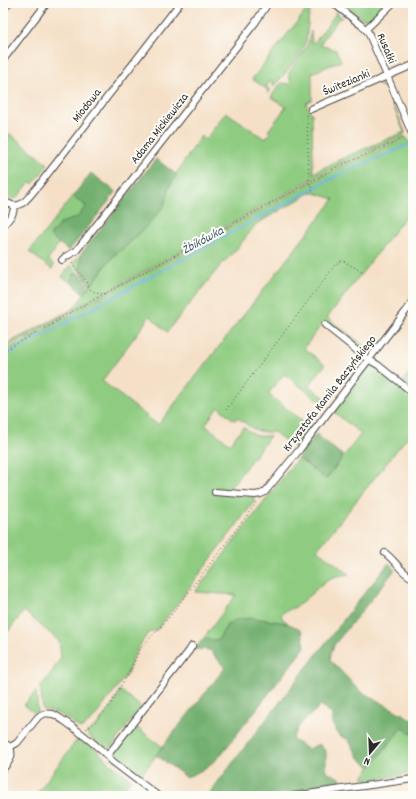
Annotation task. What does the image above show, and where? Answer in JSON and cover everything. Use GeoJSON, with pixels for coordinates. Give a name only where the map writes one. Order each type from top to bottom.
{"type":"FeatureCollection","features":[{"type":"Feature","properties":{"kind":"street"},"geometry":{"type":"LineString","coordinates":[[3,10],[8,3]]}},
{"type":"Feature","properties":{"kind":"street"},"geometry":{"type":"LineString","coordinates":[[3,60],[47,3]]}},
{"type":"Feature","properties":{"kind":"street","name":"Miodowa"},"geometry":{"type":"LineString","coordinates":[[15,206],[22,204],[39,185],[180,3]]}},
{"type":"Feature","properties":{"kind":"street","name":"Adama Mickiewicza"},"geometry":{"type":"LineString","coordinates":[[62,260],[76,251],[255,22],[268,3]]}},
{"type":"Feature","properties":{"kind":"street","name":"Rusałki"},"geometry":{"type":"LineString","coordinates":[[333,3],[366,29],[369,34],[411,137]]}},
{"type":"Feature","properties":{"kind":"street"},"geometry":{"type":"LineString","coordinates":[[366,29],[393,3]]}},
{"type":"Feature","properties":{"kind":"street","name":"Świtezianki"},"geometry":{"type":"LineString","coordinates":[[311,109],[413,65]]}},
{"type":"Feature","properties":{"kind":"street"},"geometry":{"type":"LineString","coordinates":[[3,200],[8,204],[15,206],[12,215],[3,226]]}},
{"type":"Feature","properties":{"kind":"street","name":"Krzysztofa Kamila Baczyńskiego"},"geometry":{"type":"LineString","coordinates":[[260,494],[265,492],[300,449],[413,302]]}},
{"type":"Feature","properties":{"kind":"street"},"geometry":{"type":"LineString","coordinates":[[325,325],[413,393]]}},
{"type":"Feature","properties":{"kind":"street"},"geometry":{"type":"LineString","coordinates":[[215,492],[255,495],[260,494]]}},
{"type":"Feature","properties":{"kind":"street"},"geometry":{"type":"LineString","coordinates":[[384,552],[406,574],[413,578]]}},
{"type":"Feature","properties":{"kind":"street"},"geometry":{"type":"LineString","coordinates":[[107,756],[192,646]]}},
{"type":"Feature","properties":{"kind":"street"},"geometry":{"type":"LineString","coordinates":[[10,747],[17,743],[38,717],[45,713],[53,714],[81,732],[112,761],[158,796]]}},
{"type":"Feature","properties":{"kind":"street"},"geometry":{"type":"LineString","coordinates":[[3,742],[10,747],[12,753],[12,758],[3,769]]}},
{"type":"Feature","properties":{"kind":"street"},"geometry":{"type":"LineString","coordinates":[[293,796],[413,779]]}},
{"type":"Feature","properties":{"kind":"path"},"geometry":{"type":"LineString","coordinates":[[311,109],[307,114],[309,182],[314,192]]}},
{"type":"Feature","properties":{"kind":"path"},"geometry":{"type":"LineString","coordinates":[[3,351],[103,294],[339,166],[411,137],[413,147]]}},
{"type":"Feature","properties":{"kind":"path"},"geometry":{"type":"LineString","coordinates":[[226,410],[335,265],[342,260],[362,272]]}},
{"type":"Feature","properties":{"kind":"path"},"geometry":{"type":"LineString","coordinates":[[72,263],[74,268],[84,278],[91,290],[103,294]]}},
{"type":"Feature","properties":{"kind":"path"},"geometry":{"type":"LineString","coordinates":[[81,732],[94,723],[110,705],[129,674],[140,649],[171,615],[259,498],[260,494]]}},
{"type":"Feature","properties":{"kind":"green space"},"geometry":{"type":"Polygon","coordinates":[[[312,3],[314,3],[309,14],[306,41],[304,46],[292,65],[273,86],[272,85],[274,83],[270,81],[266,87],[270,90],[269,93],[267,92],[268,90],[252,79],[312,3]]]}},
{"type":"Feature","properties":{"kind":"green space"},"geometry":{"type":"Polygon","coordinates":[[[341,3],[390,3],[372,19],[363,19],[341,3]]]}},
{"type":"Feature","properties":{"kind":"green space"},"geometry":{"type":"Polygon","coordinates":[[[335,11],[343,18],[339,18],[320,45],[336,50],[341,61],[312,73],[312,100],[306,103],[310,112],[312,113],[313,173],[343,158],[404,132],[386,88],[379,85],[384,85],[386,87],[405,132],[404,135],[338,165],[3,349],[3,346],[73,309],[115,254],[125,247],[149,224],[164,206],[169,187],[201,136],[206,139],[226,112],[265,139],[270,133],[268,131],[286,107],[271,97],[280,84],[289,84],[291,82],[289,73],[308,44],[311,31],[312,43],[314,43],[335,15],[335,11]]]}},
{"type":"Feature","properties":{"kind":"green space"},"geometry":{"type":"Polygon","coordinates":[[[10,134],[48,164],[33,184],[30,182],[17,198],[10,199],[3,193],[3,144],[10,134]]]}},
{"type":"Feature","properties":{"kind":"green space"},"geometry":{"type":"Polygon","coordinates":[[[404,137],[407,138],[413,152],[413,207],[327,318],[371,351],[367,355],[365,354],[334,330],[331,325],[326,323],[320,327],[304,348],[325,365],[309,386],[329,401],[325,405],[284,374],[268,394],[311,428],[297,446],[293,447],[274,432],[258,431],[238,418],[234,420],[218,407],[205,425],[230,444],[243,427],[257,436],[270,436],[229,489],[215,488],[215,494],[254,497],[254,502],[158,629],[148,633],[132,660],[127,674],[94,718],[81,729],[68,719],[55,712],[43,710],[40,687],[51,674],[61,657],[59,641],[24,611],[3,638],[3,352],[53,325],[78,309],[339,167],[392,144],[404,137]],[[312,192],[256,224],[167,332],[150,316],[102,381],[158,425],[334,199],[312,192]]]}},
{"type":"Feature","properties":{"kind":"green space"},"geometry":{"type":"Polygon","coordinates":[[[156,159],[177,175],[169,187],[164,206],[149,224],[125,247],[115,254],[90,286],[80,271],[81,254],[156,159]]]}},
{"type":"Feature","properties":{"kind":"green space"},"geometry":{"type":"Polygon","coordinates":[[[91,173],[116,192],[69,251],[50,236],[61,223],[78,217],[86,206],[73,196],[91,173]]]}},
{"type":"Feature","properties":{"kind":"green space"},"geometry":{"type":"Polygon","coordinates":[[[73,196],[86,206],[78,217],[61,223],[50,235],[59,244],[48,260],[54,265],[52,269],[29,252],[73,196]]]}},
{"type":"Feature","properties":{"kind":"green space"},"geometry":{"type":"Polygon","coordinates":[[[81,254],[81,267],[80,271],[73,263],[81,254]]]}},
{"type":"Feature","properties":{"kind":"green space"},"geometry":{"type":"Polygon","coordinates":[[[71,265],[78,273],[73,275],[70,282],[62,277],[71,265]]]}},
{"type":"Feature","properties":{"kind":"green space"},"geometry":{"type":"Polygon","coordinates":[[[78,273],[89,288],[85,294],[70,282],[73,275],[78,273]]]}},
{"type":"Feature","properties":{"kind":"green space"},"geometry":{"type":"Polygon","coordinates":[[[368,368],[376,368],[413,397],[413,430],[317,550],[349,574],[331,578],[301,603],[283,613],[281,615],[282,618],[288,623],[252,618],[228,623],[218,640],[203,639],[236,595],[195,592],[298,458],[326,479],[361,434],[334,412],[368,368]]]}},
{"type":"Feature","properties":{"kind":"green space"},"geometry":{"type":"Polygon","coordinates":[[[413,368],[413,389],[403,381],[413,368]]]}},
{"type":"Feature","properties":{"kind":"green space"},"geometry":{"type":"Polygon","coordinates":[[[316,434],[343,456],[326,479],[298,458],[316,434]]]}},
{"type":"Feature","properties":{"kind":"green space"},"geometry":{"type":"Polygon","coordinates":[[[389,563],[394,568],[394,571],[334,645],[330,660],[360,691],[413,720],[413,735],[402,727],[370,767],[360,759],[348,739],[340,736],[332,724],[332,714],[321,705],[299,726],[292,739],[308,749],[319,744],[326,751],[326,772],[340,778],[342,785],[270,796],[207,796],[362,596],[389,563]]]}},
{"type":"Feature","properties":{"kind":"green space"},"geometry":{"type":"Polygon","coordinates":[[[252,618],[285,623],[297,627],[302,631],[305,647],[219,757],[204,769],[186,777],[156,755],[225,668],[210,650],[195,649],[203,639],[218,640],[230,622],[238,619],[252,618]]]}},
{"type":"Feature","properties":{"kind":"green space"},"geometry":{"type":"Polygon","coordinates":[[[120,690],[141,707],[107,753],[86,733],[98,724],[115,702],[120,690]]]}},
{"type":"Feature","properties":{"kind":"green space"},"geometry":{"type":"Polygon","coordinates":[[[36,691],[38,712],[36,714],[24,705],[36,691]]]}},
{"type":"Feature","properties":{"kind":"green space"},"geometry":{"type":"Polygon","coordinates":[[[136,727],[163,747],[140,776],[136,776],[111,758],[136,727]]]}},
{"type":"Feature","properties":{"kind":"green space"},"geometry":{"type":"Polygon","coordinates":[[[402,727],[413,735],[413,773],[367,781],[367,779],[363,777],[402,727]]]}},
{"type":"Feature","properties":{"kind":"green space"},"geometry":{"type":"Polygon","coordinates":[[[82,737],[108,762],[131,779],[121,796],[35,796],[77,740],[82,737]]]}},
{"type":"Feature","properties":{"kind":"waterway","name":"Żbikówka"},"geometry":{"type":"LineString","coordinates":[[3,357],[340,174],[413,143]]}}]}
